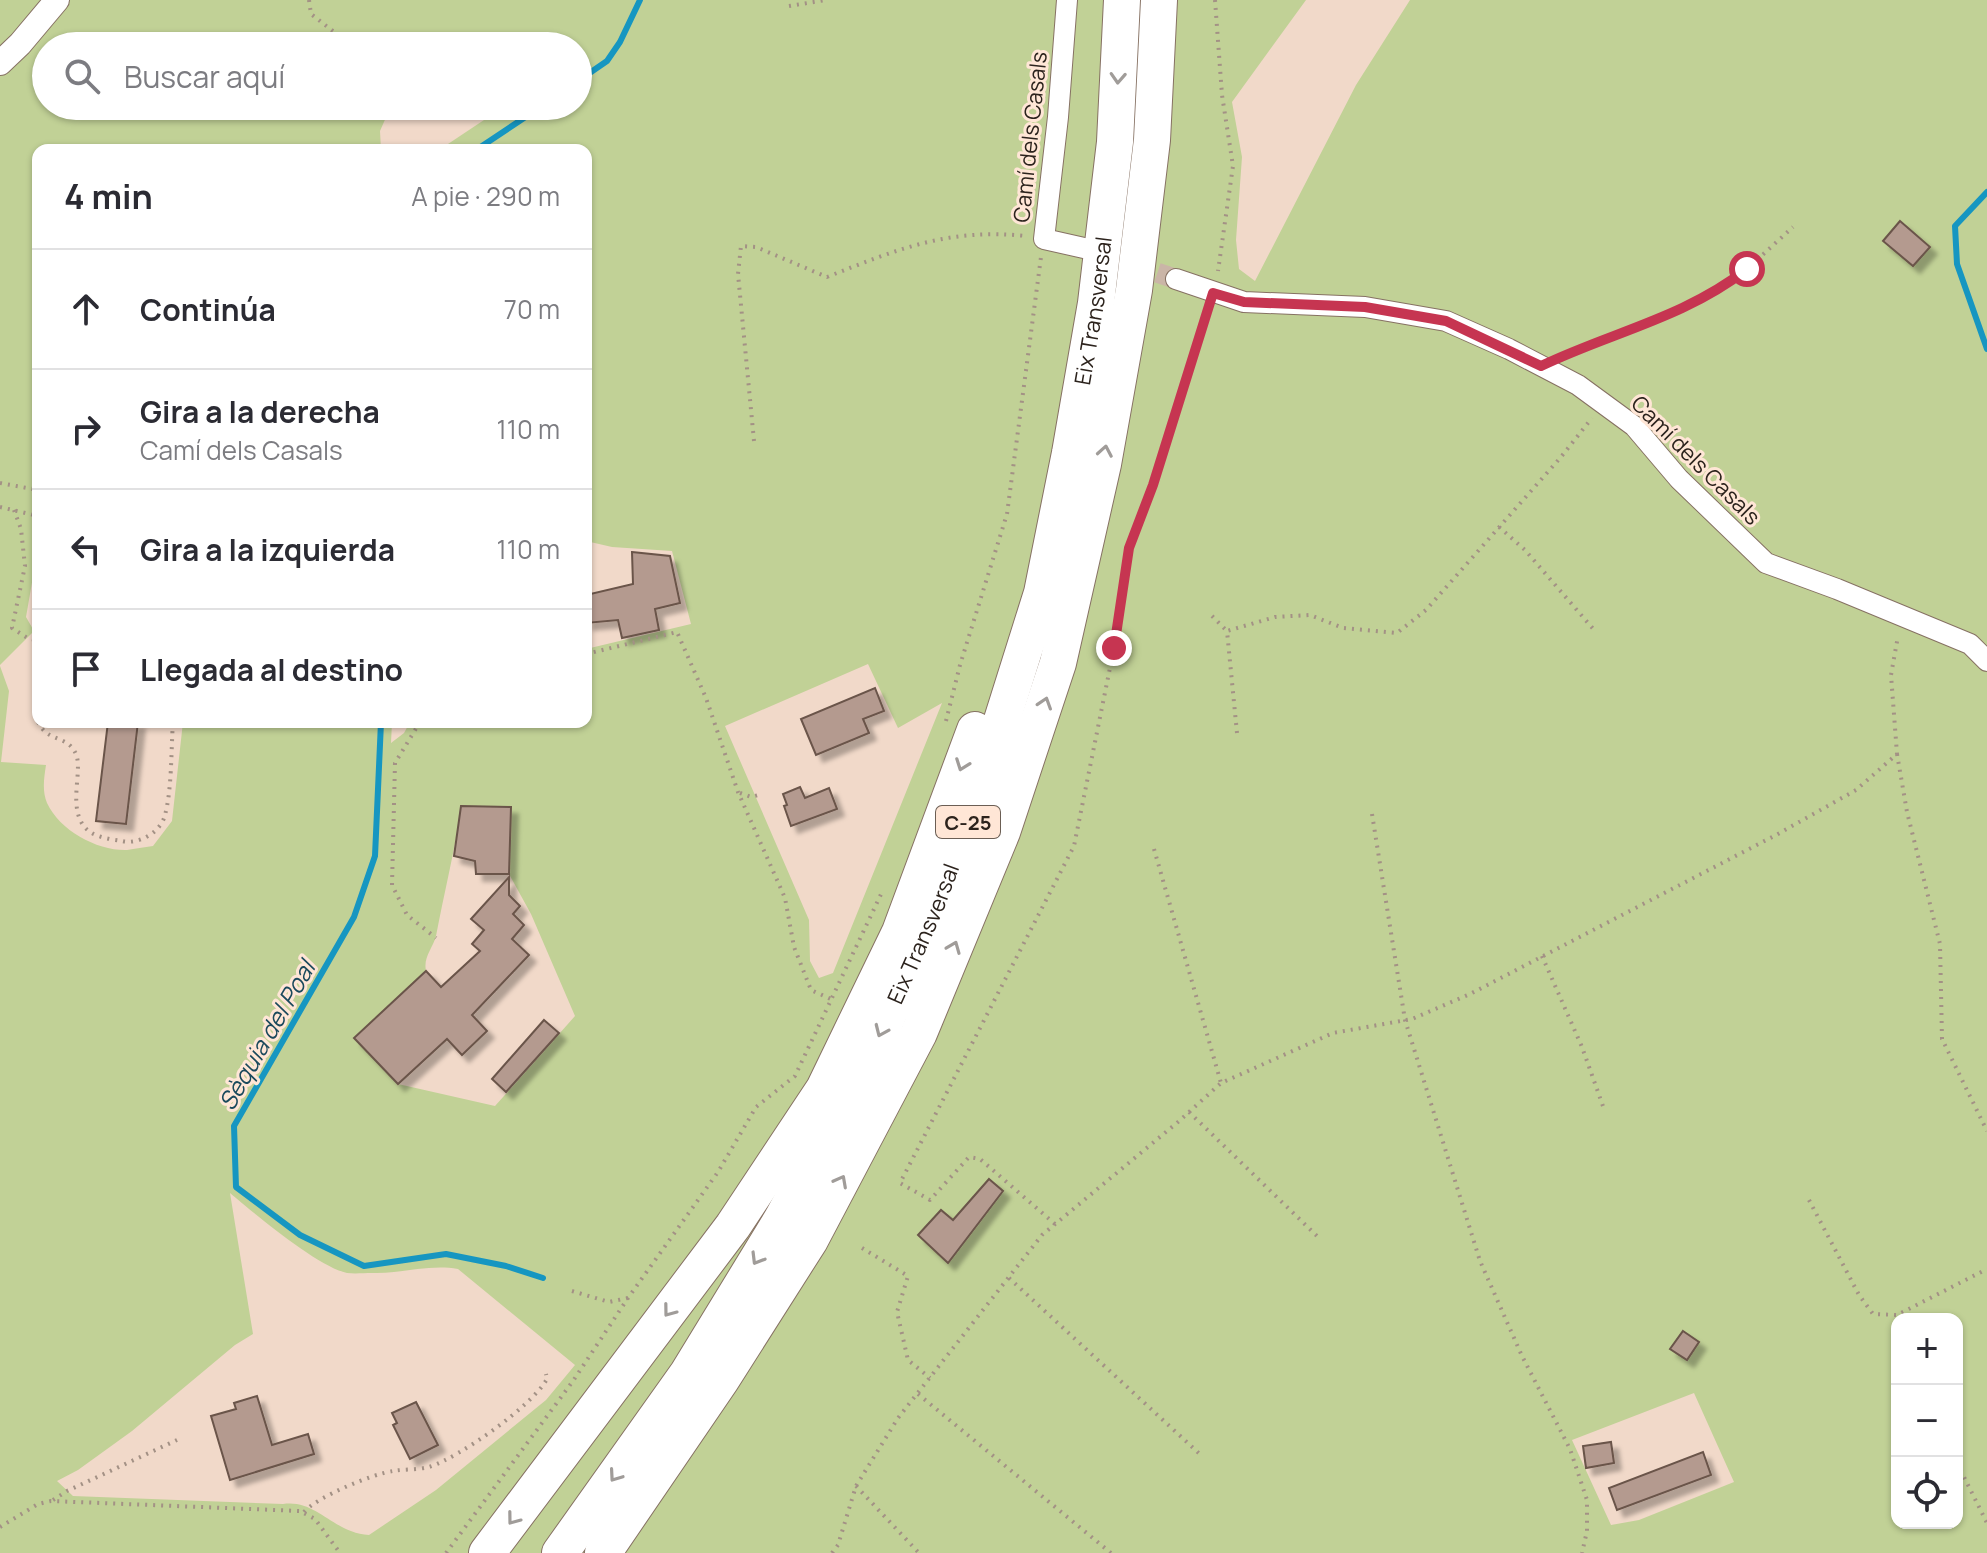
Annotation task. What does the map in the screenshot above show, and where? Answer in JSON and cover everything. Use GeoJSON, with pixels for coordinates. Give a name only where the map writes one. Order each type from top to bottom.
{"type":"FeatureCollection","features":[{"type":"Feature","properties":{"kind":"highway","name":"Eix Transversal"},"geometry":{"type":"LineString","coordinates":[[560,1553],[688,1373],[782,1219],[873,1049],[935,910],[981,787],[1042,593],[1070,453],[1096,303],[1115,142],[1122,0]]}},
{"type":"Feature","properties":{"kind":"highway","name":"Eix Transversal"},"geometry":{"type":"LineString","coordinates":[[603,1553],[721,1380],[810,1240],[919,1033],[1002,832],[1058,663],[1103,464],[1134,290],[1152,140],[1159,0]]}},
{"type":"Feature","properties":{"kind":"highway"},"geometry":{"type":"LineString","coordinates":[[487,1553],[733,1226],[824,1089],[900,932],[993,680],[1070,453]]}},
{"type":"Feature","properties":{"kind":"highway"},"geometry":{"type":"LineString","coordinates":[[632,1553],[743,1384],[810,1240]]}},
{"type":"Feature","properties":{"kind":"street"},"geometry":{"type":"LineString","coordinates":[[0,63],[57,0]]}},
{"type":"Feature","properties":{"kind":"street","name":"Camí dels Casals"},"geometry":{"type":"LineString","coordinates":[[1067,0],[1044,239],[1084,248]]}},
{"type":"Feature","properties":{"kind":"street","name":"Camí dels Casals"},"geometry":{"type":"LineString","coordinates":[[1176,279],[1244,302],[1365,307],[1446,321],[1578,385],[1634,426],[1679,479],[1766,563],[1970,644],[1987,661]]}},
{"type":"Feature","properties":{"kind":"path"},"geometry":{"type":"LineString","coordinates":[[309,0],[311,14],[334,32]]}},
{"type":"Feature","properties":{"kind":"path"},"geometry":{"type":"LineString","coordinates":[[789,6],[826,0]]}},
{"type":"Feature","properties":{"kind":"path"},"geometry":{"type":"LineString","coordinates":[[1055,1224],[980,1159],[969,1157],[930,1200],[900,1183],[1074,846],[1114,648],[1129,548],[1153,485],[1222,255],[1233,166],[1222,95],[1215,0]]}},
{"type":"Feature","properties":{"kind":"path"},"geometry":{"type":"LineString","coordinates":[[1541,366],[1699,302],[1747,269],[1793,227]]}},
{"type":"Feature","properties":{"kind":"path"},"geometry":{"type":"LineString","coordinates":[[754,441],[738,274],[741,246],[756,247],[827,277],[909,245],[972,233],[1044,239],[1007,514],[960,665],[943,735]]}},
{"type":"Feature","properties":{"kind":"path"},"geometry":{"type":"LineString","coordinates":[[1227,631],[1275,617],[1310,615],[1343,628],[1397,633],[1426,610],[1561,457],[1603,404]]}},
{"type":"Feature","properties":{"kind":"path"},"geometry":{"type":"LineString","coordinates":[[0,483],[32,489]]}},
{"type":"Feature","properties":{"kind":"path"},"geometry":{"type":"LineString","coordinates":[[0,507],[32,514]]}},
{"type":"Feature","properties":{"kind":"path"},"geometry":{"type":"LineString","coordinates":[[14,510],[21,529],[25,566],[12,628],[32,639]]}},
{"type":"Feature","properties":{"kind":"path"},"geometry":{"type":"LineString","coordinates":[[1499,527],[1525,550],[1595,631]]}},
{"type":"Feature","properties":{"kind":"path"},"geometry":{"type":"LineString","coordinates":[[1212,616],[1227,631],[1237,733]]}},
{"type":"Feature","properties":{"kind":"path"},"geometry":{"type":"LineString","coordinates":[[1902,618],[1891,675],[1897,754],[1907,812],[1940,944],[1942,1039],[1987,1131]]}},
{"type":"Feature","properties":{"kind":"path"},"geometry":{"type":"LineString","coordinates":[[592,653],[677,632],[706,698],[738,792],[785,898],[794,947],[811,990],[833,1000]]}},
{"type":"Feature","properties":{"kind":"path"},"geometry":{"type":"LineString","coordinates":[[43,728],[49,736],[68,744],[77,754],[76,799],[83,826],[98,836],[127,843],[149,837],[165,818],[172,728]]}},
{"type":"Feature","properties":{"kind":"path"},"geometry":{"type":"LineString","coordinates":[[416,728],[395,763],[392,885],[407,915],[436,938]]}},
{"type":"Feature","properties":{"kind":"path"},"geometry":{"type":"LineString","coordinates":[[832,1553],[838,1545],[856,1486],[898,1418],[1042,1235],[1221,1083],[1333,1033],[1405,1020],[1470,994],[1776,835],[1856,790],[1897,754]]}},
{"type":"Feature","properties":{"kind":"path"},"geometry":{"type":"LineString","coordinates":[[738,792],[751,797],[762,794]]}},
{"type":"Feature","properties":{"kind":"path"},"geometry":{"type":"LineString","coordinates":[[1372,814],[1405,1020],[1480,1261],[1522,1356],[1570,1449],[1587,1500],[1587,1531],[1582,1553]]}},
{"type":"Feature","properties":{"kind":"path"},"geometry":{"type":"LineString","coordinates":[[1154,849],[1221,1083]]}},
{"type":"Feature","properties":{"kind":"path"},"geometry":{"type":"LineString","coordinates":[[446,1553],[573,1381],[718,1172],[756,1107],[795,1076],[887,880]]}},
{"type":"Feature","properties":{"kind":"path"},"geometry":{"type":"LineString","coordinates":[[1541,955],[1582,1047],[1604,1109]]}},
{"type":"Feature","properties":{"kind":"path"},"geometry":{"type":"LineString","coordinates":[[1189,1112],[1318,1237]]}},
{"type":"Feature","properties":{"kind":"path"},"geometry":{"type":"LineString","coordinates":[[1809,1200],[1859,1295],[1873,1314],[1897,1315],[1987,1269]]}},
{"type":"Feature","properties":{"kind":"path"},"geometry":{"type":"LineString","coordinates":[[862,1248],[908,1276],[897,1312],[908,1360],[930,1378]]}},
{"type":"Feature","properties":{"kind":"path"},"geometry":{"type":"LineString","coordinates":[[1009,1278],[1203,1457]]}},
{"type":"Feature","properties":{"kind":"path"},"geometry":{"type":"LineString","coordinates":[[572,1291],[609,1302],[628,1298]]}},
{"type":"Feature","properties":{"kind":"path"},"geometry":{"type":"LineString","coordinates":[[304,1512],[331,1493],[389,1471],[429,1467],[466,1449],[542,1389],[546,1374]]}},
{"type":"Feature","properties":{"kind":"path"},"geometry":{"type":"LineString","coordinates":[[918,1393],[1111,1553]]}},
{"type":"Feature","properties":{"kind":"path"},"geometry":{"type":"LineString","coordinates":[[51,1501],[177,1440]]}},
{"type":"Feature","properties":{"kind":"path"},"geometry":{"type":"LineString","coordinates":[[1963,1475],[1987,1523]]}},
{"type":"Feature","properties":{"kind":"path"},"geometry":{"type":"LineString","coordinates":[[856,1486],[919,1553]]}},
{"type":"Feature","properties":{"kind":"path"},"geometry":{"type":"LineString","coordinates":[[0,1527],[38,1504],[51,1501],[304,1512],[315,1519],[340,1553]]}},
{"type":"Feature","properties":{"kind":"green space"},"geometry":{"type":"Polygon","coordinates":[[[0,0],[1306,0],[1232,102],[1242,157],[1236,240],[1239,269],[1255,281],[1356,85],[1410,0],[1987,0],[1987,1553],[0,1553],[0,666],[9,691],[1,762],[46,765],[45,798],[61,822],[92,843],[127,850],[153,846],[172,821],[182,728],[392,728],[391,743],[407,728],[592,728],[592,648],[691,624],[672,551],[612,547],[592,542],[592,144],[448,144],[484,120],[592,120],[592,32],[32,32],[32,120],[385,120],[380,131],[381,144],[32,144],[32,582],[26,617],[32,633],[0,665],[0,0]],[[868,664],[725,726],[809,920],[810,961],[819,978],[833,973],[942,703],[898,728],[868,664]],[[461,807],[436,936],[427,957],[426,971],[355,1037],[398,1084],[495,1106],[575,1016],[531,914],[509,874],[510,807],[461,807]],[[230,1193],[253,1334],[235,1345],[132,1431],[78,1470],[57,1481],[73,1496],[295,1504],[316,1511],[345,1529],[369,1535],[436,1490],[546,1400],[575,1365],[458,1269],[347,1273],[303,1250],[230,1193]],[[1694,1393],[1572,1440],[1611,1525],[1639,1520],[1734,1482],[1694,1393]]]}},
{"type":"Feature","properties":{"kind":"building"},"geometry":{"type":"Polygon","coordinates":[[[1900,221],[1930,247],[1913,266],[1883,241],[1900,221]]]}},
{"type":"Feature","properties":{"kind":"building"},"geometry":{"type":"Polygon","coordinates":[[[632,552],[670,556],[680,603],[655,609],[659,630],[622,638],[618,620],[592,622],[592,594],[633,584],[632,552]]]}},
{"type":"Feature","properties":{"kind":"building"},"geometry":{"type":"Polygon","coordinates":[[[875,688],[884,711],[863,719],[869,733],[816,755],[801,719],[875,688]]]}},
{"type":"Feature","properties":{"kind":"building"},"geometry":{"type":"Polygon","coordinates":[[[107,728],[137,728],[126,824],[96,821],[107,728]]]}},
{"type":"Feature","properties":{"kind":"building"},"geometry":{"type":"Polygon","coordinates":[[[800,787],[805,798],[829,788],[837,809],[791,826],[783,794],[800,787]]]}},
{"type":"Feature","properties":{"kind":"building"},"geometry":{"type":"Polygon","coordinates":[[[461,806],[511,807],[509,874],[476,874],[475,861],[454,856],[461,806]]]}},
{"type":"Feature","properties":{"kind":"building"},"geometry":{"type":"Polygon","coordinates":[[[509,877],[509,895],[520,906],[513,914],[524,925],[512,939],[529,955],[472,1015],[487,1031],[462,1055],[447,1039],[398,1084],[354,1038],[426,971],[441,987],[480,951],[472,944],[484,930],[471,919],[509,877]]]}},
{"type":"Feature","properties":{"kind":"building"},"geometry":{"type":"Polygon","coordinates":[[[544,1020],[559,1033],[506,1092],[492,1079],[544,1020]]]}},
{"type":"Feature","properties":{"kind":"building"},"geometry":{"type":"Polygon","coordinates":[[[989,1179],[1003,1191],[948,1263],[918,1235],[941,1210],[953,1220],[989,1179]]]}},
{"type":"Feature","properties":{"kind":"building"},"geometry":{"type":"Polygon","coordinates":[[[1683,1331],[1699,1342],[1687,1360],[1670,1349],[1683,1331]]]}},
{"type":"Feature","properties":{"kind":"building"},"geometry":{"type":"Polygon","coordinates":[[[257,1396],[272,1445],[308,1434],[314,1454],[230,1480],[211,1416],[236,1409],[234,1403],[257,1396]]]}},
{"type":"Feature","properties":{"kind":"building"},"geometry":{"type":"Polygon","coordinates":[[[416,1402],[438,1445],[410,1459],[393,1425],[397,1423],[392,1413],[416,1402]]]}},
{"type":"Feature","properties":{"kind":"building"},"geometry":{"type":"Polygon","coordinates":[[[1611,1442],[1614,1463],[1586,1468],[1583,1446],[1611,1442]]]}},
{"type":"Feature","properties":{"kind":"building"},"geometry":{"type":"Polygon","coordinates":[[[1703,1452],[1711,1475],[1617,1510],[1609,1488],[1703,1452]]]}},
{"type":"Feature","properties":{"kind":"waterway","name":"Sèquia del Poal"},"geometry":{"type":"LineString","coordinates":[[592,71],[607,61],[620,42],[640,0]]}},
{"type":"Feature","properties":{"kind":"waterway","name":"Sèquia del Poal"},"geometry":{"type":"LineString","coordinates":[[485,144],[521,120]]}},
{"type":"Feature","properties":{"kind":"waterway"},"geometry":{"type":"LineString","coordinates":[[1987,192],[1955,226],[1957,264],[1987,349]]}},
{"type":"Feature","properties":{"kind":"waterway","name":"Sèquia del Poal"},"geometry":{"type":"LineString","coordinates":[[381,728],[375,856],[354,917],[234,1126],[236,1187],[300,1235],[364,1266],[446,1254],[506,1266],[543,1278]]}},
{"type":"Feature","properties":{"kind":"tunnel"},"geometry":{"type":"LineString","coordinates":[[1129,263],[1176,279]]}},
{"type":"Feature","properties":{"kind":"route"},"geometry":{"type":"LineString","coordinates":[[1114,648],[1129,548],[1153,485],[1213,293],[1244,302],[1365,307],[1446,321],[1541,366],[1699,302],[1747,269]]}}]}
